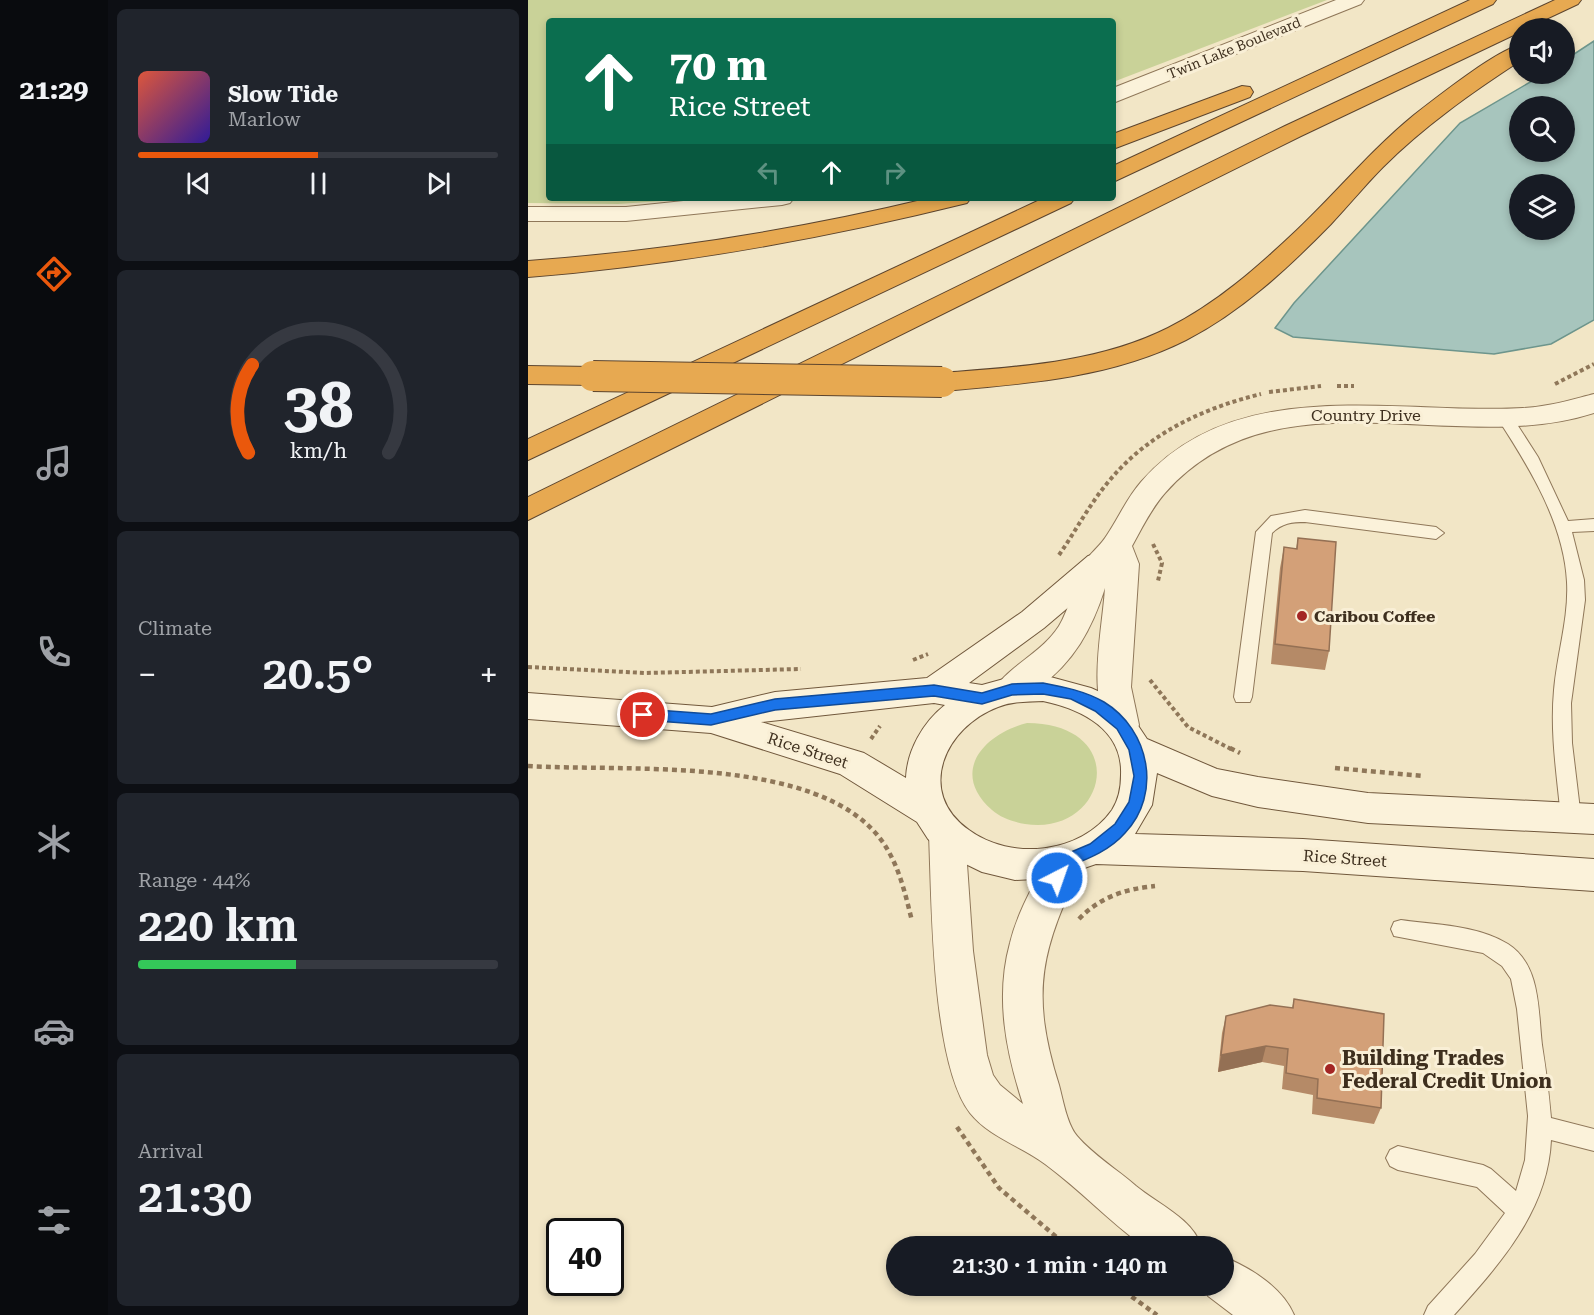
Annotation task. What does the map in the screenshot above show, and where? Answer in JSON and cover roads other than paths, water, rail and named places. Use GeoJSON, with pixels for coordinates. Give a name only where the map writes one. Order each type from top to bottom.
{"type":"FeatureCollection","features":[{"type":"Feature","properties":{"kind":"highway"},"geometry":{"type":"LineString","coordinates":[[1116,141],[1479,0]]}},
{"type":"Feature","properties":{"kind":"highway"},"geometry":{"type":"LineString","coordinates":[[1116,174],[1486,0]]}},
{"type":"Feature","properties":{"kind":"highway"},"geometry":{"type":"LineString","coordinates":[[528,510],[1282,136],[1571,0]]}},
{"type":"Feature","properties":{"kind":"highway"},"geometry":{"type":"LineString","coordinates":[[1568,18],[1593,1]]}},
{"type":"Feature","properties":{"kind":"highway"},"geometry":{"type":"LineString","coordinates":[[528,375],[878,383],[942,382],[1043,373],[1129,353],[1177,334],[1219,309],[1259,277],[1322,219],[1380,156],[1420,120],[1509,59]]}},
{"type":"Feature","properties":{"kind":"highway"},"geometry":{"type":"LineString","coordinates":[[528,269],[649,260],[723,250],[945,201]]}},
{"type":"Feature","properties":{"kind":"highway"},"geometry":{"type":"LineString","coordinates":[[528,450],[1057,201]]}},
{"type":"Feature","properties":{"kind":"street","name":"Twin Lake Boulevard"},"geometry":{"type":"LineString","coordinates":[[1116,95],[1354,0]]}},
{"type":"Feature","properties":{"kind":"street"},"geometry":{"type":"LineString","coordinates":[[528,213],[626,214],[753,201]]}},
{"type":"Feature","properties":{"kind":"street","name":"Country Drive"},"geometry":{"type":"LineString","coordinates":[[997,694],[1042,668],[1075,626],[1108,555],[1137,508],[1158,483],[1188,456],[1217,440],[1255,424],[1301,415],[1346,412],[1506,419],[1543,416],[1594,403]]}},
{"type":"Feature","properties":{"kind":"street"},"geometry":{"type":"LineString","coordinates":[[934,690],[1033,620],[1108,555],[1123,564],[1114,687],[1141,776],[1136,803],[1120,828],[1080,855],[1032,866],[1000,863],[970,852],[938,823]]}},
{"type":"Feature","properties":{"kind":"street"},"geometry":{"type":"LineString","coordinates":[[1166,1236],[1131,1210],[1060,1149],[1000,1114],[985,1099],[975,1083],[967,1055],[938,823],[922,785],[924,758],[936,734],[956,713],[997,694],[1043,688],[1073,694],[1100,707],[1129,737],[1212,782],[1258,792],[1368,808],[1583,819]]}},
{"type":"Feature","properties":{"kind":"street","name":"Rice Street"},"geometry":{"type":"LineString","coordinates":[[711,720],[775,705],[934,690],[997,694]]}},
{"type":"Feature","properties":{"kind":"street","name":"Rice Street"},"geometry":{"type":"LineString","coordinates":[[528,706],[711,720],[852,763],[938,823]]}},
{"type":"Feature","properties":{"kind":"street"},"geometry":{"type":"LineString","coordinates":[[1060,1149],[1032,1067],[1025,1037],[1021,1000],[1024,966],[1030,941],[1080,855]]}},
{"type":"Feature","properties":{"kind":"street","name":"Rice Street"},"geometry":{"type":"LineString","coordinates":[[1080,855],[1303,855],[1594,875]]}},
{"type":"Feature","properties":{"kind":"street"},"geometry":{"type":"LineString","coordinates":[[1234,1287],[1271,1315]]}},
{"type":"Feature","properties":{"kind":"lane"},"geometry":{"type":"LineString","coordinates":[[1506,419],[1520,436],[1563,527],[1574,566],[1576,598],[1563,682],[1562,720],[1583,819]]}},
{"type":"Feature","properties":{"kind":"lane"},"geometry":{"type":"LineString","coordinates":[[1243,697],[1264,532],[1268,525],[1284,517],[1305,516],[1436,533]]}},
{"type":"Feature","properties":{"kind":"lane"},"geometry":{"type":"LineString","coordinates":[[1563,527],[1594,525]]}},
{"type":"Feature","properties":{"kind":"lane"},"geometry":{"type":"LineString","coordinates":[[1401,929],[1473,941],[1492,947],[1510,959],[1525,986],[1540,1126],[1532,1185],[1520,1209],[1498,1247],[1437,1315]]}},
{"type":"Feature","properties":{"kind":"lane"},"geometry":{"type":"LineString","coordinates":[[1540,1126],[1594,1140]]}},
{"type":"Feature","properties":{"kind":"lane"},"geometry":{"type":"LineString","coordinates":[[1398,1158],[1484,1177],[1520,1209]]}},
{"type":"Feature","properties":{"kind":"water"},"geometry":{"type":"Polygon","coordinates":[[[1594,41],[1594,320],[1551,344],[1494,354],[1293,337],[1275,328],[1294,303],[1460,123],[1527,84],[1575,84],[1575,53],[1594,41]]]}},
{"type":"Feature","properties":{"kind":"place","name":"Caribou Coffee"},"geometry":{"type":"Point","coordinates":[1302,616]}},
{"type":"Feature","properties":{"kind":"place","name":"Building Trades Federal Credit Union"},"geometry":{"type":"Point","coordinates":[1330,1069]}}]}
